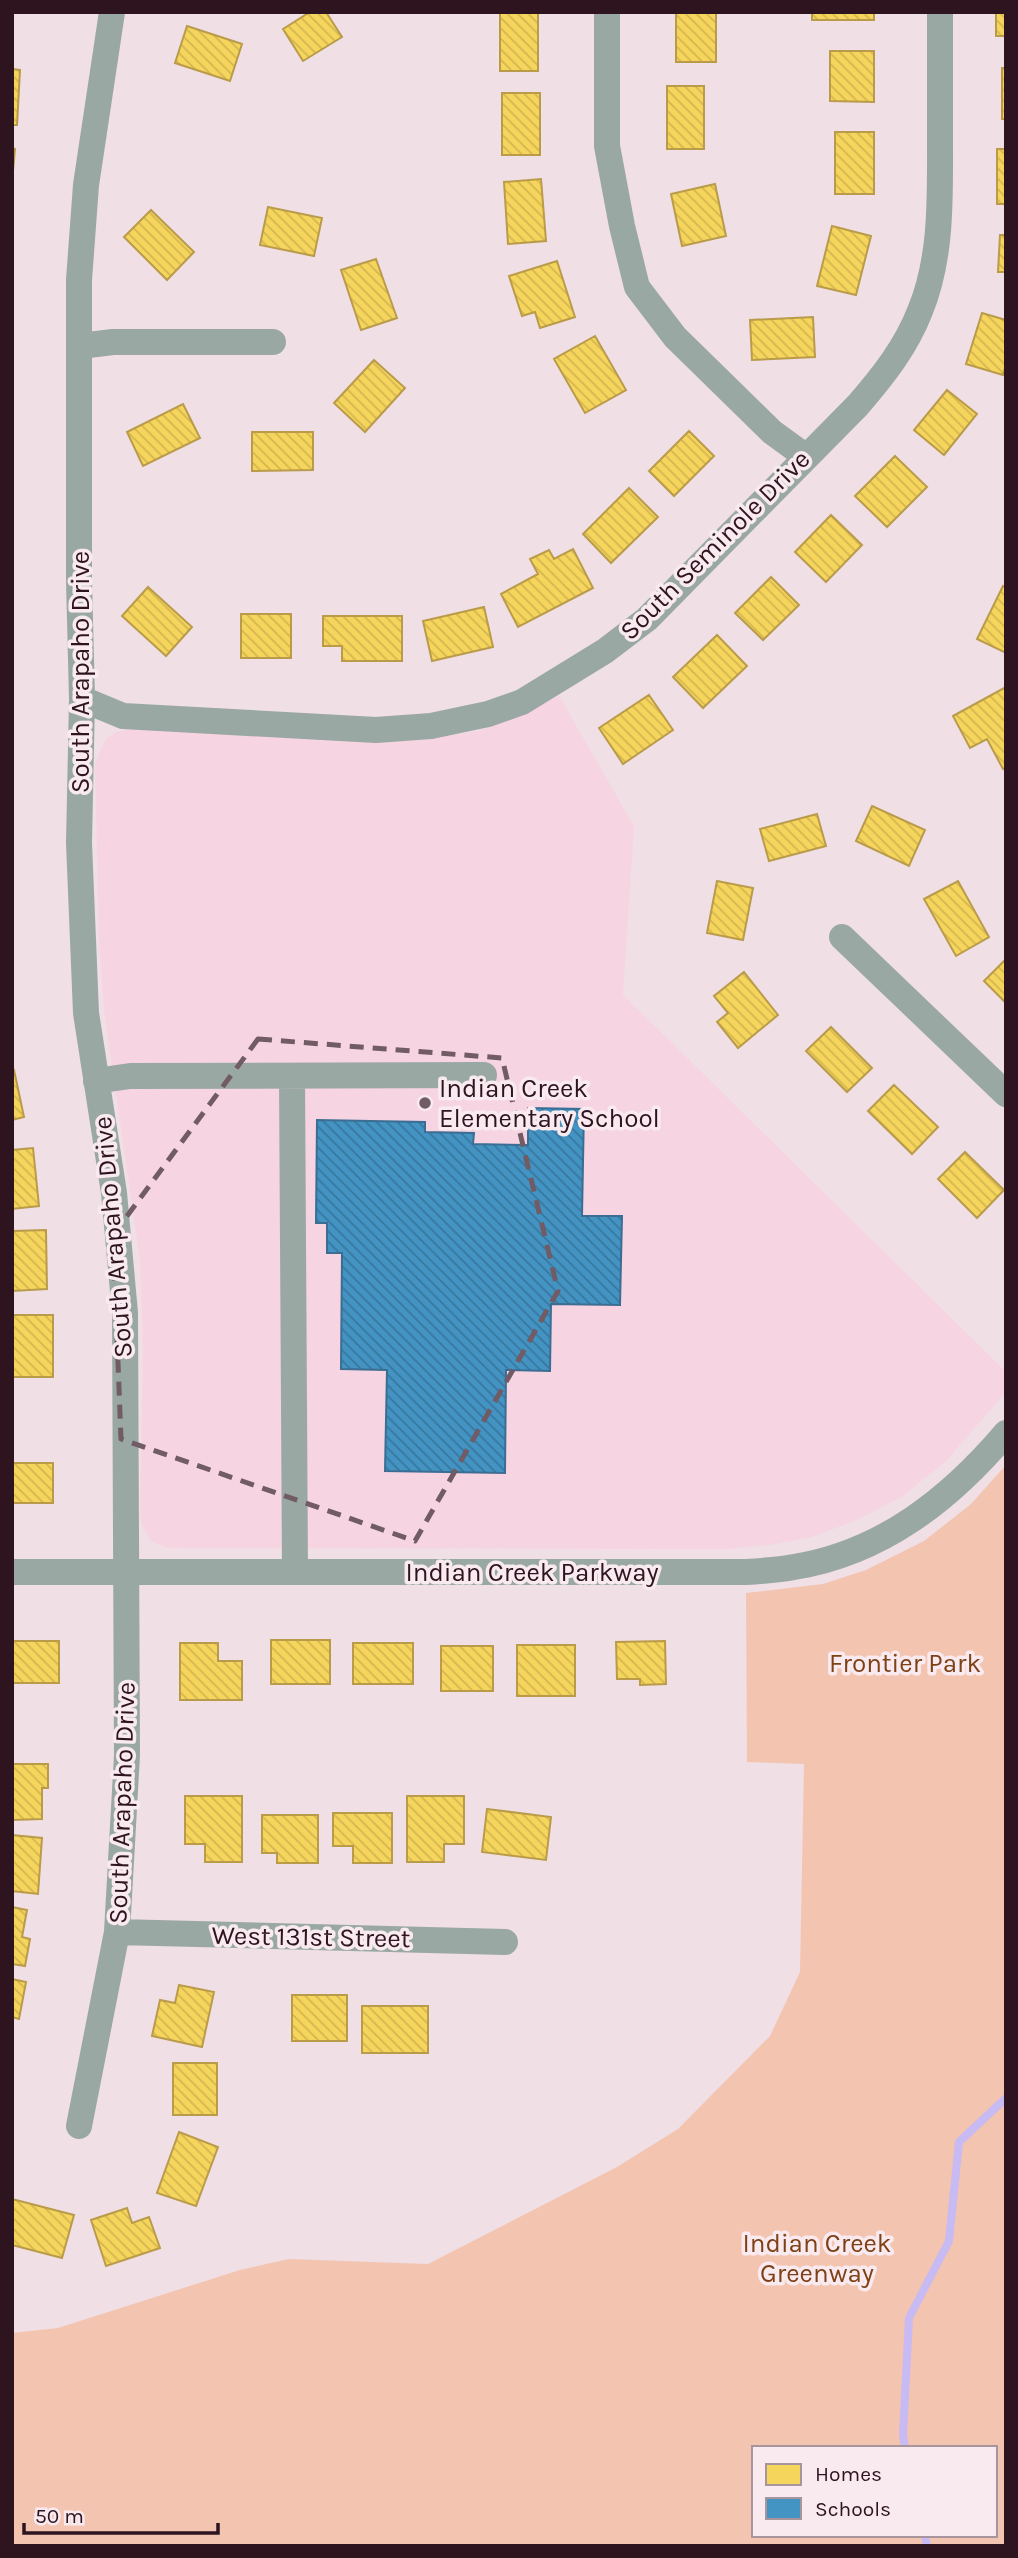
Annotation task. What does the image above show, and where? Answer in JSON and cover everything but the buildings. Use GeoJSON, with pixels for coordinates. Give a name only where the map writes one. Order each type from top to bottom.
{"type":"FeatureCollection","features":[{"type":"Feature","properties":{"kind":"street","name":"South Arapaho Drive"},"geometry":{"type":"LineString","coordinates":[[79,2126],[117,1932],[127,1755],[125,1313],[114,1194],[86,1013],[80,885],[82,699],[79,581],[79,279],[86,184],[113,12]]}},
{"type":"Feature","properties":{"kind":"street"},"geometry":{"type":"LineString","coordinates":[[607,12],[607,146],[637,287],[675,337],[772,432],[805,456]]}},
{"type":"Feature","properties":{"kind":"street","name":"South Seminole Drive"},"geometry":{"type":"LineString","coordinates":[[82,699],[123,716],[376,730],[431,726],[488,714],[522,702],[605,651],[647,619],[880,380],[908,338],[921,309],[935,258],[939,214],[940,12]]}},
{"type":"Feature","properties":{"kind":"street"},"geometry":{"type":"LineString","coordinates":[[80,346],[113,342],[273,342]]}},
{"type":"Feature","properties":{"kind":"street"},"geometry":{"type":"LineString","coordinates":[[842,937],[1006,1094]]}},
{"type":"Feature","properties":{"kind":"street"},"geometry":{"type":"LineString","coordinates":[[96,1081],[130,1076],[484,1075]]}},
{"type":"Feature","properties":{"kind":"street"},"geometry":{"type":"LineString","coordinates":[[292,1076],[295,1572]]}},
{"type":"Feature","properties":{"kind":"street","name":"Indian Creek Parkway"},"geometry":{"type":"LineString","coordinates":[[12,1572],[746,1572],[795,1567],[833,1558],[888,1536],[937,1504],[980,1464],[1006,1433]]}},
{"type":"Feature","properties":{"kind":"street","name":"West 131st Street"},"geometry":{"type":"LineString","coordinates":[[117,1932],[505,1942]]}},
{"type":"Feature","properties":{"kind":"highlighted area"},"geometry":{"type":"Polygon","coordinates":[[[258,1039],[502,1058],[558,1291],[415,1541],[121,1439],[113,1235],[258,1039]]]}},
{"type":"Feature","properties":{"kind":"shaded area","name":"Indian Creek Elementary School"},"geometry":{"type":"Polygon","coordinates":[[[559,696],[634,826],[623,995],[1006,1372],[1006,1392],[944,1463],[901,1497],[857,1520],[812,1537],[770,1545],[726,1549],[168,1548],[152,1542],[140,1517],[143,1345],[140,1260],[104,1010],[99,938],[95,765],[101,749],[106,739],[116,732],[131,728],[369,741],[422,740],[478,731],[525,713],[559,696]]]}},
{"type":"Feature","properties":{"kind":"green space","name":"Indian Creek Greenway"},"geometry":{"type":"Polygon","coordinates":[[[1006,1465],[1006,2546],[12,2546],[12,2333],[58,2328],[240,2270],[289,2259],[428,2264],[617,2167],[678,2129],[770,2036],[800,1972],[804,1764],[747,1762],[746,1593],[823,1584],[866,1570],[924,1541],[971,1504],[1006,1465]]]}},
{"type":"Feature","properties":{"kind":"waterway"},"geometry":{"type":"LineString","coordinates":[[905,2446],[909,2318],[949,2241],[959,2142],[1006,2098]]}},
{"type":"Feature","properties":{"kind":"waterway"},"geometry":{"type":"LineString","coordinates":[[925,2537],[927,2546]]}},
{"type":"Feature","properties":{"kind":"place","name":"Indian Creek Elementary School"},"geometry":{"type":"Point","coordinates":[425,1103]}},
{"type":"Feature","properties":{"kind":"park label","name":"Frontier Park"},"geometry":{"type":"Point","coordinates":[905,1663]}}]}
